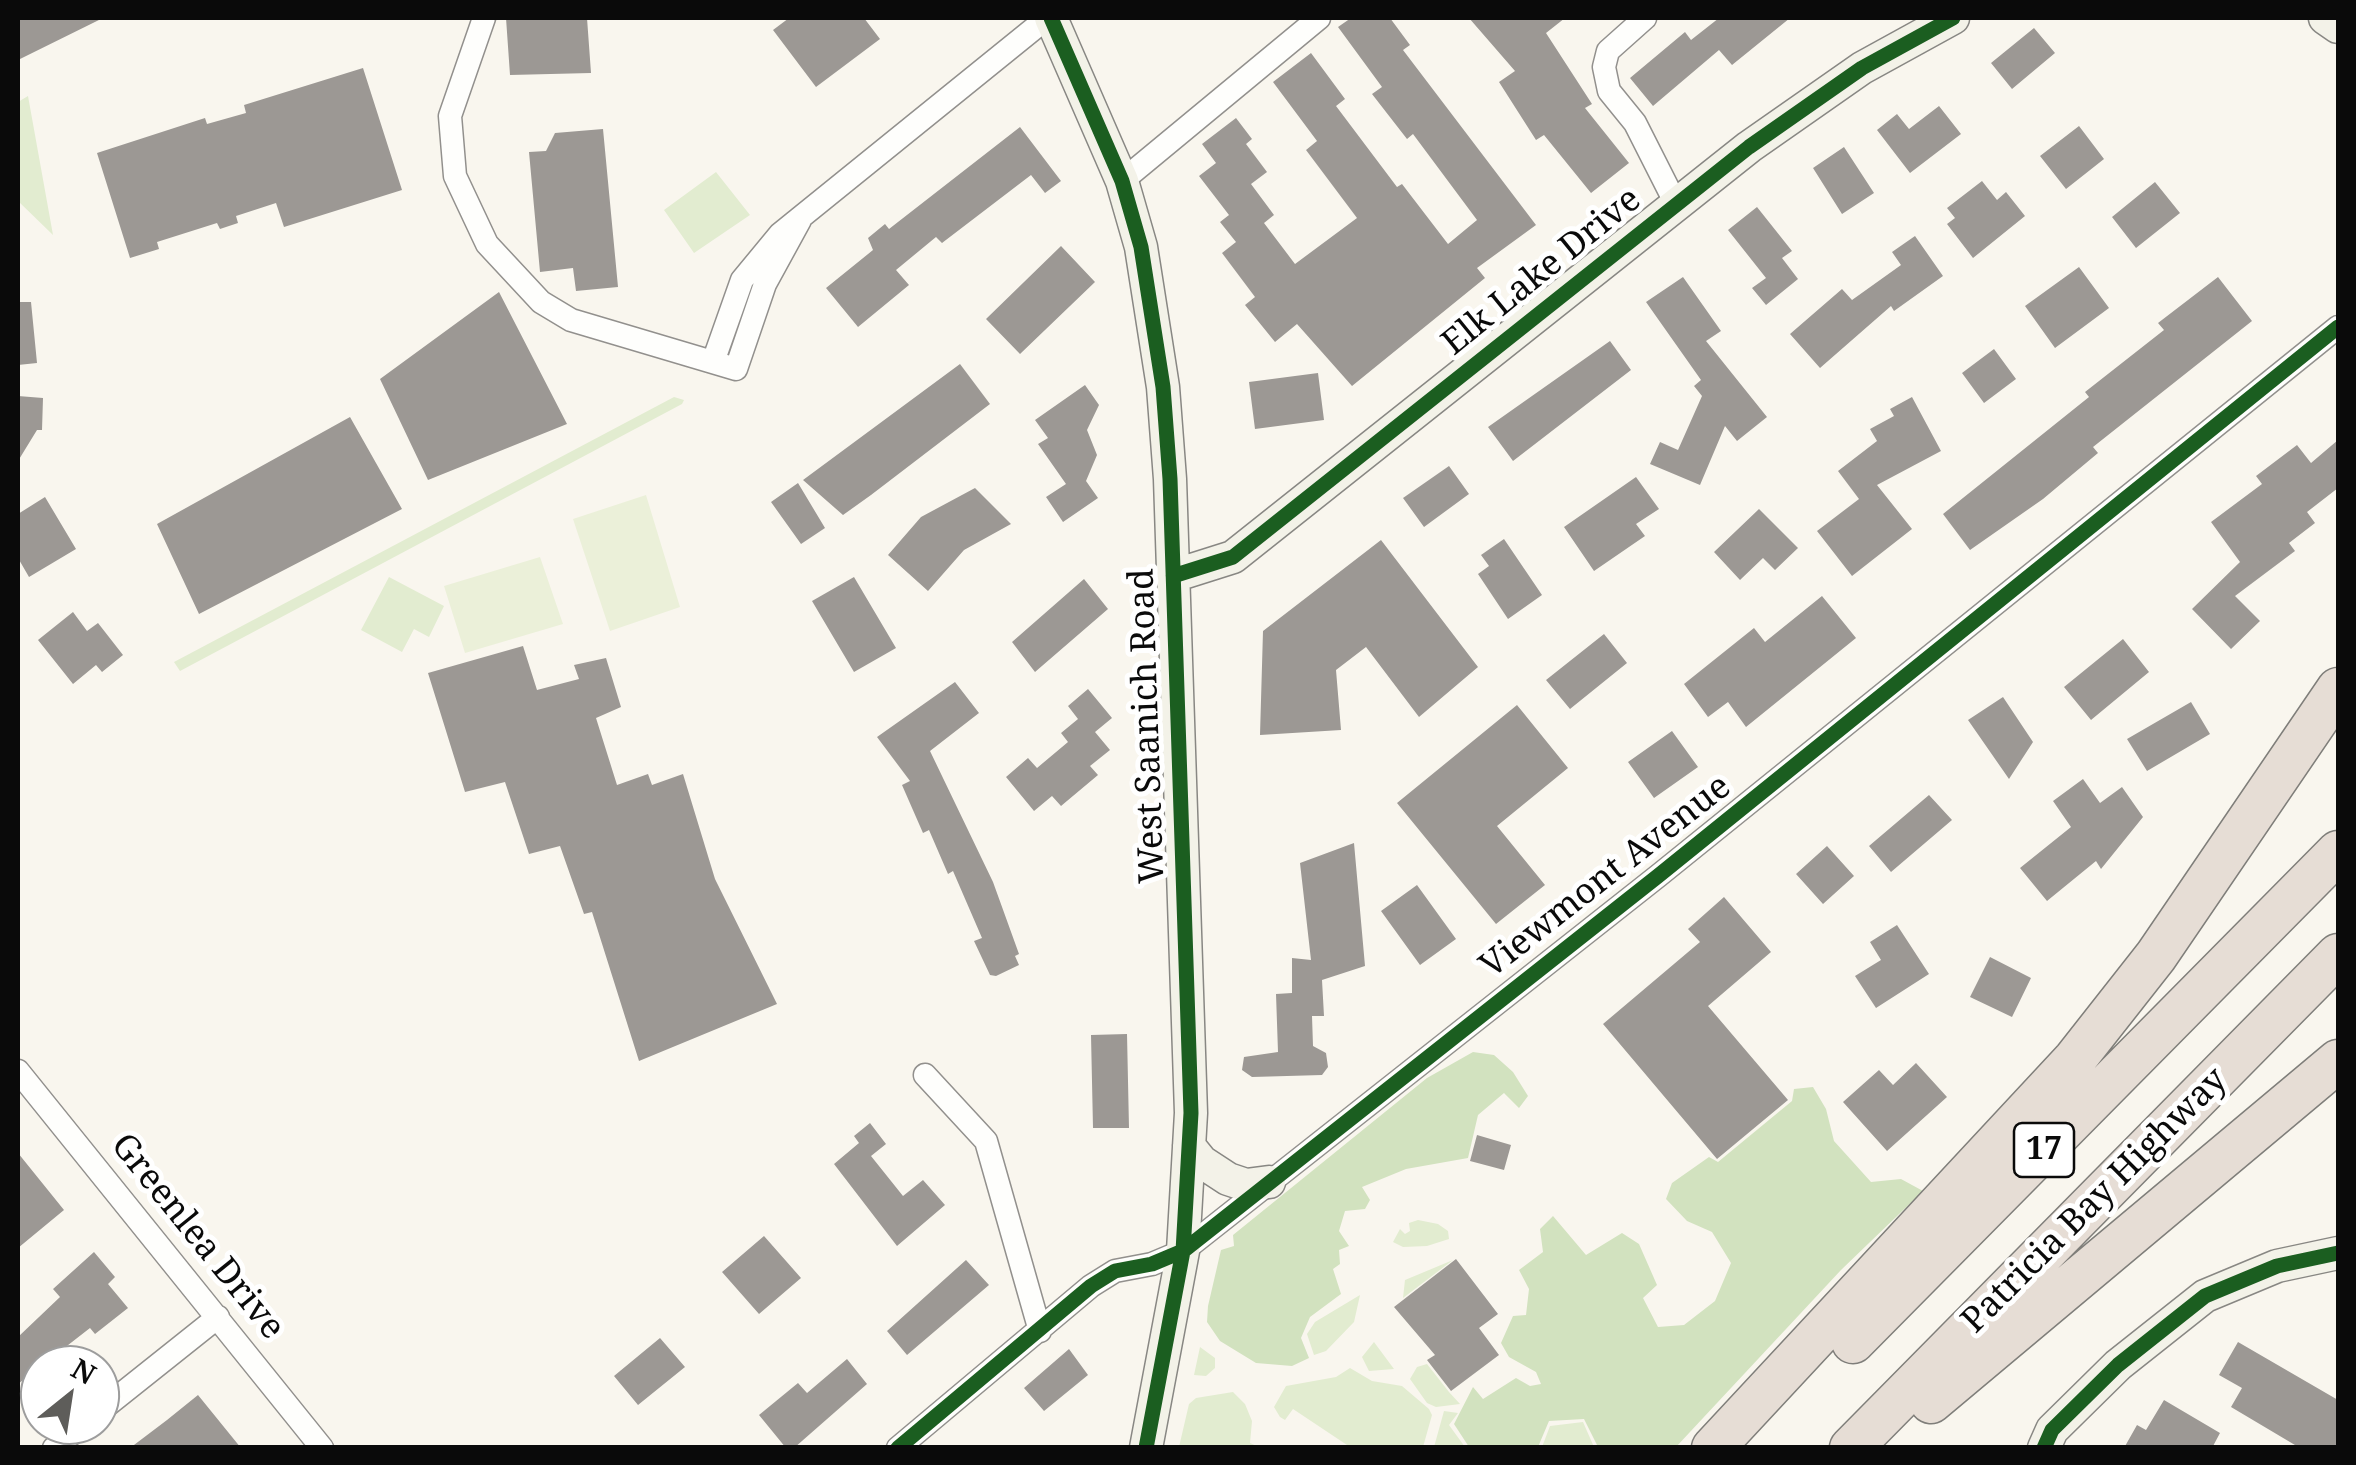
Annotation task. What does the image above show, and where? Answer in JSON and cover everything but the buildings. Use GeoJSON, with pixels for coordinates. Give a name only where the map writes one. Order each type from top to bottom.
{"type":"FeatureCollection","features":[{"type":"Feature","properties":{"kind":"highway"},"geometry":{"type":"LineString","coordinates":[[1713,1448],[2000,1145],[2075,1059],[2156,956],[2338,689]]}},
{"type":"Feature","properties":{"kind":"highway","name":"Patricia Bay Highway"},"geometry":{"type":"LineString","coordinates":[[1750,1448],[2338,852]]}},
{"type":"Feature","properties":{"kind":"highway","name":"Patricia Bay Highway"},"geometry":{"type":"LineString","coordinates":[[1850,1448],[2338,954]]}},
{"type":"Feature","properties":{"kind":"highway"},"geometry":{"type":"LineString","coordinates":[[1884,1448],[2062,1291],[2338,1061]]}},
{"type":"Feature","properties":{"kind":"main road","name":"West Saanich Road"},"geometry":{"type":"LineString","coordinates":[[1049,18],[1122,181],[1142,247],[1163,387],[1174,576],[1190,1146],[1183,1250],[1146,1448]]}},
{"type":"Feature","properties":{"kind":"main road","name":"Elk Lake Drive"},"geometry":{"type":"LineString","coordinates":[[1174,576],[1233,558],[1676,204],[1862,68],[1953,18]]}},
{"type":"Feature","properties":{"kind":"main road"},"geometry":{"type":"LineString","coordinates":[[2326,18],[2338,27]]}},
{"type":"Feature","properties":{"kind":"main road"},"geometry":{"type":"LineString","coordinates":[[1190,1146],[1202,1162],[1228,1179],[1246,1184],[1269,1182]]}},
{"type":"Feature","properties":{"kind":"main road"},"geometry":{"type":"LineString","coordinates":[[2044,1448],[2052,1430],[2118,1364],[2205,1296],[2277,1266],[2338,1254]]}},
{"type":"Feature","properties":{"kind":"street"},"geometry":{"type":"LineString","coordinates":[[484,18],[450,116],[450,146],[468,210],[486,244],[542,302],[571,320],[725,366],[800,220],[1049,18]]}},
{"type":"Feature","properties":{"kind":"street"},"geometry":{"type":"LineString","coordinates":[[1122,181],[1319,18]]}},
{"type":"Feature","properties":{"kind":"street"},"geometry":{"type":"LineString","coordinates":[[1645,18],[1608,52],[1604,67],[1609,91],[1635,123],[1676,204]]}},
{"type":"Feature","properties":{"kind":"street","name":"Viewmont Avenue"},"geometry":{"type":"LineString","coordinates":[[898,1448],[1115,1271],[1152,1264],[1183,1250],[1658,876],[2338,327]]}},
{"type":"Feature","properties":{"kind":"street","name":"Greenlea Drive"},"geometry":{"type":"LineString","coordinates":[[19,1075],[322,1448]]}},
{"type":"Feature","properties":{"kind":"street"},"geometry":{"type":"LineString","coordinates":[[924,1075],[986,1141],[1040,1332]]}},
{"type":"Feature","properties":{"kind":"street"},"geometry":{"type":"LineString","coordinates":[[120,1395],[218,1317]]}},
{"type":"Feature","properties":{"kind":"green space"},"geometry":{"type":"Polygon","coordinates":[[[28,96],[53,235],[18,201],[18,102],[28,96]]]}},
{"type":"Feature","properties":{"kind":"green space"},"geometry":{"type":"Polygon","coordinates":[[[716,172],[750,215],[694,253],[664,210],[716,172]]]}},
{"type":"Feature","properties":{"kind":"green space"},"geometry":{"type":"Polygon","coordinates":[[[674,397],[684,400],[682,404],[180,671],[174,662],[674,397]]]}},
{"type":"Feature","properties":{"kind":"green space"},"geometry":{"type":"Polygon","coordinates":[[[646,495],[680,607],[610,631],[573,519],[646,495]]]}},
{"type":"Feature","properties":{"kind":"green space"},"geometry":{"type":"Polygon","coordinates":[[[540,557],[563,624],[465,653],[444,586],[540,557]]]}},
{"type":"Feature","properties":{"kind":"green space"},"geometry":{"type":"Polygon","coordinates":[[[389,577],[444,606],[429,637],[414,629],[402,652],[361,630],[389,577]]]}},
{"type":"Feature","properties":{"kind":"green space"},"geometry":{"type":"Polygon","coordinates":[[[1473,1052],[1494,1055],[1513,1072],[1528,1096],[1519,1108],[1504,1093],[1478,1115],[1468,1158],[1406,1169],[1362,1187],[1370,1200],[1365,1209],[1345,1211],[1339,1231],[1349,1246],[1339,1250],[1340,1264],[1333,1269],[1341,1294],[1310,1317],[1301,1338],[1309,1358],[1292,1366],[1256,1363],[1220,1341],[1207,1322],[1208,1306],[1221,1250],[1234,1246],[1233,1235],[1427,1078],[1473,1052]]]}},
{"type":"Feature","properties":{"kind":"green space"},"geometry":{"type":"Polygon","coordinates":[[[1813,1087],[1826,1109],[1834,1141],[1871,1182],[1901,1179],[1923,1191],[1841,1270],[1676,1447],[1598,1447],[1584,1419],[1549,1421],[1538,1447],[1469,1447],[1454,1424],[1473,1387],[1483,1399],[1516,1378],[1530,1386],[1541,1384],[1536,1372],[1509,1357],[1501,1343],[1513,1316],[1526,1315],[1529,1289],[1519,1270],[1543,1252],[1540,1229],[1553,1216],[1586,1255],[1622,1233],[1639,1244],[1657,1285],[1643,1298],[1658,1327],[1684,1325],[1715,1301],[1731,1263],[1712,1232],[1687,1221],[1666,1199],[1672,1183],[1709,1157],[1718,1162],[1792,1101],[1794,1089],[1813,1087]]]}},
{"type":"Feature","properties":{"kind":"green space"},"geometry":{"type":"Polygon","coordinates":[[[1418,1220],[1438,1224],[1448,1231],[1449,1239],[1427,1246],[1403,1247],[1393,1242],[1400,1229],[1405,1234],[1410,1231],[1409,1223],[1418,1220]]]}},
{"type":"Feature","properties":{"kind":"green space"},"geometry":{"type":"Polygon","coordinates":[[[1453,1260],[1403,1298],[1405,1280],[1453,1260]]]}},
{"type":"Feature","properties":{"kind":"green space"},"geometry":{"type":"Polygon","coordinates":[[[1360,1295],[1354,1322],[1326,1351],[1314,1355],[1307,1334],[1315,1322],[1360,1295]]]}},
{"type":"Feature","properties":{"kind":"green space"},"geometry":{"type":"Polygon","coordinates":[[[1374,1342],[1394,1369],[1369,1371],[1362,1357],[1374,1342]]]}},
{"type":"Feature","properties":{"kind":"green space"},"geometry":{"type":"Polygon","coordinates":[[[1200,1347],[1215,1358],[1215,1368],[1206,1376],[1194,1375],[1200,1347]]]}},
{"type":"Feature","properties":{"kind":"green space"},"geometry":{"type":"Polygon","coordinates":[[[1427,1364],[1460,1404],[1436,1407],[1427,1403],[1410,1379],[1417,1367],[1427,1364]]]}},
{"type":"Feature","properties":{"kind":"green space"},"geometry":{"type":"Polygon","coordinates":[[[1350,1368],[1372,1381],[1402,1386],[1429,1409],[1432,1415],[1423,1447],[1350,1447],[1293,1409],[1285,1420],[1280,1417],[1274,1407],[1286,1386],[1336,1377],[1350,1368]]]}},
{"type":"Feature","properties":{"kind":"green space"},"geometry":{"type":"Polygon","coordinates":[[[1233,1392],[1245,1404],[1252,1421],[1250,1443],[1259,1447],[1179,1447],[1189,1404],[1196,1398],[1233,1392]]]}},
{"type":"Feature","properties":{"kind":"green space"},"geometry":{"type":"Polygon","coordinates":[[[1444,1411],[1458,1413],[1449,1425],[1465,1447],[1434,1447],[1444,1411]]]}},
{"type":"Feature","properties":{"kind":"green space"},"geometry":{"type":"Polygon","coordinates":[[[1583,1422],[1594,1447],[1542,1447],[1550,1426],[1583,1422]]]}},
{"type":"Feature","properties":{"kind":"cycle path"},"geometry":{"type":"LineString","coordinates":[[1051,18],[1122,181],[1141,247],[1163,387],[1170,479],[1191,1113],[1183,1251],[1146,1448]]}},
{"type":"Feature","properties":{"kind":"cycle path"},"geometry":{"type":"LineString","coordinates":[[1173,576],[1233,557],[1749,147],[1862,68],[1953,18]]}},
{"type":"Feature","properties":{"kind":"cycle path"},"geometry":{"type":"LineString","coordinates":[[898,1448],[1091,1286],[1115,1271],[1152,1264],[1183,1251],[1658,876],[2338,327]]}},
{"type":"Feature","properties":{"kind":"cycle path"},"geometry":{"type":"LineString","coordinates":[[2044,1448],[2052,1430],[2118,1365],[2205,1296],[2277,1266],[2338,1253]]}}]}
